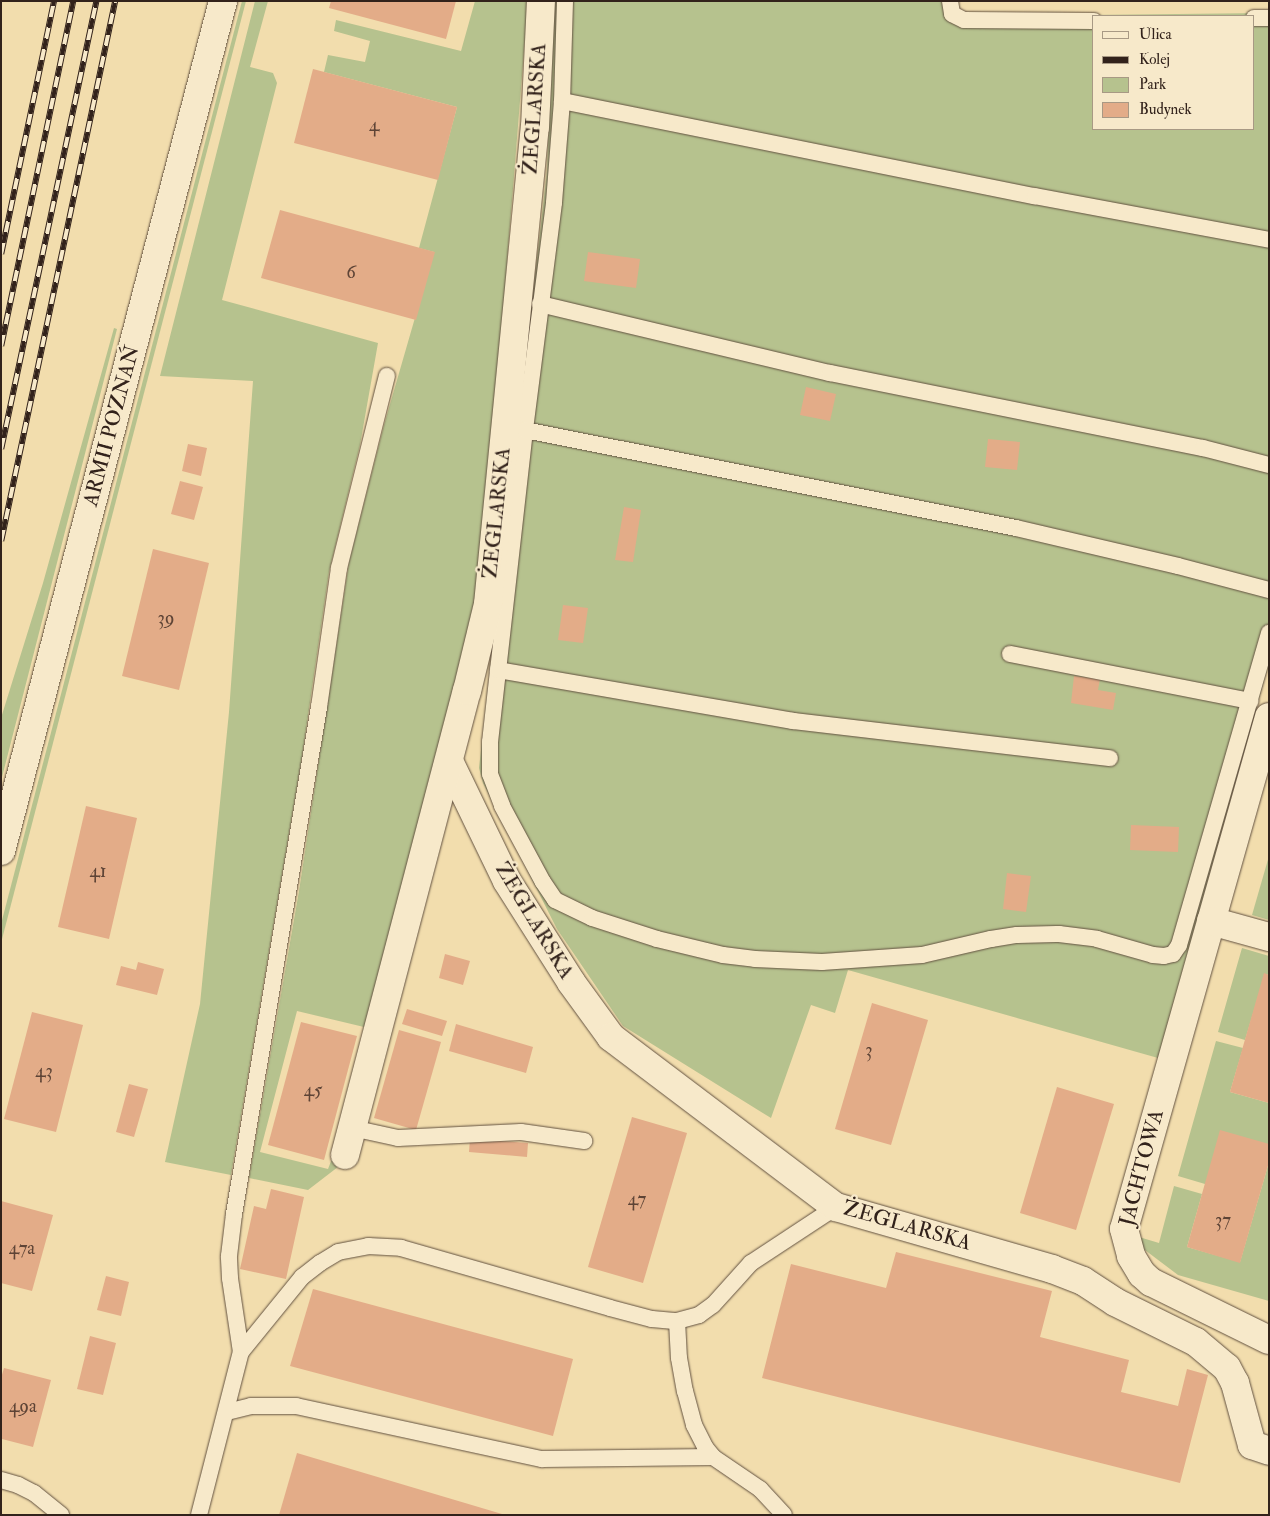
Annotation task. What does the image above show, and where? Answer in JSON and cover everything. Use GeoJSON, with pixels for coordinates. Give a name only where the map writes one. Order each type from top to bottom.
{"type":"FeatureCollection","features":[{"type":"Feature","properties":{"kind":"street","name":"ARMII POZNAŃ"},"geometry":{"type":"LineString","coordinates":[[1,851],[224,1]]}},
{"type":"Feature","properties":{"kind":"street","name":"ŻEGLARSKA"},"geometry":{"type":"LineString","coordinates":[[541,1],[535,127],[488,604],[480,642],[448,761],[507,881],[571,982],[611,1037],[836,1207],[1052,1269],[1083,1281],[1115,1302],[1196,1342],[1227,1368],[1235,1383],[1252,1445],[1269,1451]]}},
{"type":"Feature","properties":{"kind":"street","name":"JACHTOWA"},"geometry":{"type":"LineString","coordinates":[[1259,709],[1211,920],[1124,1230],[1125,1239],[1136,1265],[1152,1282],[1269,1340]]}},
{"type":"Feature","properties":{"kind":"street"},"geometry":{"type":"LineString","coordinates":[[345,1155],[448,761]]}},
{"type":"Feature","properties":{"kind":"street"},"geometry":{"type":"LineString","coordinates":[[1211,920],[1269,937]]}},
{"type":"Feature","properties":{"kind":"lane"},"geometry":{"type":"LineString","coordinates":[[565,1],[562,101],[554,203],[525,430],[490,742],[490,774],[502,806],[542,882],[555,900],[592,918],[656,939],[723,955],[754,959],[822,962],[922,955],[1009,937],[1059,934],[1096,939],[1153,955],[1164,956],[1173,954],[1179,945],[1259,709],[1269,633]]}},
{"type":"Feature","properties":{"kind":"lane"},"geometry":{"type":"LineString","coordinates":[[950,1],[952,14],[964,20],[1092,21]]}},
{"type":"Feature","properties":{"kind":"lane"},"geometry":{"type":"LineString","coordinates":[[1255,18],[1269,18]]}},
{"type":"Feature","properties":{"kind":"lane"},"geometry":{"type":"LineString","coordinates":[[562,101],[1026,194],[1269,240]]}},
{"type":"Feature","properties":{"kind":"lane"},"geometry":{"type":"LineString","coordinates":[[540,304],[830,373],[1203,448],[1269,465]]}},
{"type":"Feature","properties":{"kind":"lane"},"geometry":{"type":"LineString","coordinates":[[199,1515],[241,1352],[230,1278],[229,1256],[234,1214],[319,707],[339,568],[387,376]]}},
{"type":"Feature","properties":{"kind":"lane"},"geometry":{"type":"LineString","coordinates":[[525,430],[1016,528],[1178,566],[1269,590]]}},
{"type":"Feature","properties":{"kind":"lane"},"geometry":{"type":"LineString","coordinates":[[1010,654],[1259,709]]}},
{"type":"Feature","properties":{"kind":"lane"},"geometry":{"type":"LineString","coordinates":[[498,670],[793,721],[1110,758]]}},
{"type":"Feature","properties":{"kind":"lane"},"geometry":{"type":"LineString","coordinates":[[352,1128],[398,1138],[521,1132],[584,1141]]}},
{"type":"Feature","properties":{"kind":"lane"},"geometry":{"type":"LineString","coordinates":[[241,1352],[308,1272],[338,1252],[368,1246],[401,1248],[610,1308],[652,1319],[677,1321],[699,1315],[713,1305],[750,1263],[836,1207]]}},
{"type":"Feature","properties":{"kind":"lane"},"geometry":{"type":"LineString","coordinates":[[677,1321],[679,1358],[690,1411],[705,1447],[713,1457],[760,1489],[784,1515]]}},
{"type":"Feature","properties":{"kind":"lane"},"geometry":{"type":"LineString","coordinates":[[226,1412],[251,1406],[296,1406],[542,1459],[713,1457]]}},
{"type":"Feature","properties":{"kind":"lane"},"geometry":{"type":"LineString","coordinates":[[1,1480],[18,1485],[34,1493],[60,1515]]}},
{"type":"Feature","properties":{"kind":"green space"},"geometry":{"type":"Polygon","coordinates":[[[242,1],[246,1],[1,943],[1,924],[242,1]]]}},
{"type":"Feature","properties":{"kind":"green space"},"geometry":{"type":"Polygon","coordinates":[[[255,1],[268,1],[250,67],[273,73],[277,83],[222,300],[378,343],[360,445],[329,572],[302,757],[231,1175],[165,1162],[200,1004],[229,712],[253,381],[160,376],[255,1]]]}},
{"type":"Feature","properties":{"kind":"green space"},"geometry":{"type":"Polygon","coordinates":[[[475,1],[528,1],[480,600],[416,848],[364,1027],[297,1011],[260,1152],[328,1169],[333,1156],[347,1160],[308,1190],[249,1178],[299,891],[349,562],[384,425],[434,252],[419,248],[457,107],[324,72],[328,55],[365,62],[370,41],[334,31],[336,20],[461,51],[475,1]]]}},
{"type":"Feature","properties":{"kind":"green space"},"geometry":{"type":"Polygon","coordinates":[[[553,1],[955,1],[960,12],[984,16],[1269,13],[1269,663],[1158,1058],[848,970],[835,1013],[811,1005],[771,1118],[623,1026],[557,929],[483,783],[479,768],[547,171],[553,1]]]}},
{"type":"Feature","properties":{"kind":"green space"},"geometry":{"type":"Polygon","coordinates":[[[114,328],[117,329],[1,781],[1,718],[43,583],[114,328]]]}},
{"type":"Feature","properties":{"kind":"green space"},"geometry":{"type":"Polygon","coordinates":[[[1269,856],[1269,920],[1252,915],[1269,856]]]}},
{"type":"Feature","properties":{"kind":"green space"},"geometry":{"type":"Polygon","coordinates":[[[1242,948],[1269,956],[1269,975],[1265,974],[1245,1040],[1218,1032],[1242,948]]]}},
{"type":"Feature","properties":{"kind":"green space"},"geometry":{"type":"Polygon","coordinates":[[[1216,1041],[1243,1048],[1230,1092],[1269,1103],[1269,1144],[1205,1184],[1178,1176],[1216,1041]]]}},
{"type":"Feature","properties":{"kind":"green space"},"geometry":{"type":"Polygon","coordinates":[[[1269,1162],[1269,1301],[1178,1275],[1137,1244],[1139,1237],[1159,1243],[1174,1186],[1202,1194],[1187,1247],[1240,1262],[1269,1162]]]}},
{"type":"Feature","properties":{"kind":"building"},"geometry":{"type":"Polygon","coordinates":[[[331,1],[456,1],[446,39],[329,8],[331,1]]]}},
{"type":"Feature","properties":{"kind":"building"},"geometry":{"type":"Polygon","coordinates":[[[313,69],[457,107],[438,180],[294,143],[313,69]]]}},
{"type":"Feature","properties":{"kind":"building"},"geometry":{"type":"Polygon","coordinates":[[[280,210],[435,252],[416,320],[261,278],[280,210]]]}},
{"type":"Feature","properties":{"kind":"building"},"geometry":{"type":"Polygon","coordinates":[[[588,252],[640,259],[636,288],[584,281],[588,252]]]}},
{"type":"Feature","properties":{"kind":"building"},"geometry":{"type":"Polygon","coordinates":[[[806,387],[836,394],[830,421],[800,415],[806,387]]]}},
{"type":"Feature","properties":{"kind":"building"},"geometry":{"type":"Polygon","coordinates":[[[988,439],[1020,442],[1017,470],[985,467],[988,439]]]}},
{"type":"Feature","properties":{"kind":"building"},"geometry":{"type":"Polygon","coordinates":[[[188,444],[207,448],[201,476],[182,471],[188,444]]]}},
{"type":"Feature","properties":{"kind":"building"},"geometry":{"type":"Polygon","coordinates":[[[180,481],[203,487],[194,520],[171,514],[180,481]]]}},
{"type":"Feature","properties":{"kind":"building"},"geometry":{"type":"Polygon","coordinates":[[[624,507],[641,510],[633,562],[615,560],[624,507]]]}},
{"type":"Feature","properties":{"kind":"building"},"geometry":{"type":"Polygon","coordinates":[[[153,549],[209,563],[179,690],[122,676],[153,549]]]}},
{"type":"Feature","properties":{"kind":"building"},"geometry":{"type":"Polygon","coordinates":[[[563,605],[588,608],[583,643],[558,640],[563,605]]]}},
{"type":"Feature","properties":{"kind":"building"},"geometry":{"type":"Polygon","coordinates":[[[1074,676],[1100,679],[1098,690],[1116,693],[1113,710],[1071,703],[1074,676]]]}},
{"type":"Feature","properties":{"kind":"building"},"geometry":{"type":"Polygon","coordinates":[[[86,806],[137,818],[109,939],[58,927],[86,806]]]}},
{"type":"Feature","properties":{"kind":"building"},"geometry":{"type":"Polygon","coordinates":[[[1131,825],[1179,827],[1178,852],[1130,850],[1131,825]]]}},
{"type":"Feature","properties":{"kind":"building"},"geometry":{"type":"Polygon","coordinates":[[[1007,873],[1031,876],[1026,912],[1003,909],[1007,873]]]}},
{"type":"Feature","properties":{"kind":"building"},"geometry":{"type":"Polygon","coordinates":[[[445,954],[470,961],[463,985],[439,978],[445,954]]]}},
{"type":"Feature","properties":{"kind":"building"},"geometry":{"type":"Polygon","coordinates":[[[138,962],[164,969],[157,995],[116,985],[121,966],[136,970],[138,962]]]}},
{"type":"Feature","properties":{"kind":"building"},"geometry":{"type":"Polygon","coordinates":[[[1264,973],[1269,975],[1269,1103],[1230,1092],[1264,973]]]}},
{"type":"Feature","properties":{"kind":"building"},"geometry":{"type":"Polygon","coordinates":[[[872,1003],[928,1020],[891,1145],[835,1129],[872,1003]]]}},
{"type":"Feature","properties":{"kind":"building"},"geometry":{"type":"Polygon","coordinates":[[[407,1009],[447,1021],[442,1036],[402,1024],[407,1009]]]}},
{"type":"Feature","properties":{"kind":"building"},"geometry":{"type":"Polygon","coordinates":[[[32,1012],[83,1025],[56,1132],[4,1119],[32,1012]]]}},
{"type":"Feature","properties":{"kind":"building"},"geometry":{"type":"Polygon","coordinates":[[[301,1022],[357,1036],[324,1160],[268,1145],[301,1022]]]}},
{"type":"Feature","properties":{"kind":"building"},"geometry":{"type":"Polygon","coordinates":[[[456,1024],[533,1047],[526,1073],[449,1051],[456,1024]]]}},
{"type":"Feature","properties":{"kind":"building"},"geometry":{"type":"Polygon","coordinates":[[[399,1030],[441,1042],[416,1130],[374,1118],[399,1030]]]}},
{"type":"Feature","properties":{"kind":"building"},"geometry":{"type":"Polygon","coordinates":[[[129,1084],[148,1089],[134,1137],[116,1132],[129,1084]]]}},
{"type":"Feature","properties":{"kind":"building"},"geometry":{"type":"Polygon","coordinates":[[[1057,1087],[1114,1104],[1076,1230],[1020,1213],[1057,1087]]]}},
{"type":"Feature","properties":{"kind":"building"},"geometry":{"type":"Polygon","coordinates":[[[632,1117],[687,1133],[643,1283],[588,1267],[632,1117]]]}},
{"type":"Feature","properties":{"kind":"building"},"geometry":{"type":"Polygon","coordinates":[[[1220,1130],[1269,1144],[1269,1162],[1240,1263],[1187,1247],[1220,1130]]]}},
{"type":"Feature","properties":{"kind":"building"},"geometry":{"type":"Polygon","coordinates":[[[470,1139],[528,1143],[527,1157],[469,1152],[470,1139]]]}},
{"type":"Feature","properties":{"kind":"building"},"geometry":{"type":"Polygon","coordinates":[[[271,1189],[304,1197],[286,1279],[240,1269],[254,1206],[266,1209],[271,1189]]]}},
{"type":"Feature","properties":{"kind":"building"},"geometry":{"type":"Polygon","coordinates":[[[1,1201],[53,1215],[32,1291],[1,1283],[1,1201]]]}},
{"type":"Feature","properties":{"kind":"building"},"geometry":{"type":"Polygon","coordinates":[[[896,1252],[1052,1291],[1040,1337],[1129,1360],[1121,1392],[1178,1406],[1187,1369],[1208,1375],[1180,1483],[762,1378],[791,1264],[886,1288],[896,1252]]]}},
{"type":"Feature","properties":{"kind":"building"},"geometry":{"type":"Polygon","coordinates":[[[106,1276],[129,1282],[121,1316],[97,1310],[106,1276]]]}},
{"type":"Feature","properties":{"kind":"building"},"geometry":{"type":"Polygon","coordinates":[[[313,1289],[573,1359],[553,1436],[290,1366],[313,1289]]]}},
{"type":"Feature","properties":{"kind":"building"},"geometry":{"type":"Polygon","coordinates":[[[90,1336],[116,1343],[103,1395],[77,1389],[90,1336]]]}},
{"type":"Feature","properties":{"kind":"building"},"geometry":{"type":"Polygon","coordinates":[[[4,1368],[51,1380],[33,1447],[2,1439],[1,1378],[4,1368]]]}},
{"type":"Feature","properties":{"kind":"building"},"geometry":{"type":"Polygon","coordinates":[[[297,1453],[502,1514],[502,1515],[279,1515],[297,1453]]]}},
{"type":"Feature","properties":{"kind":"railway"},"geometry":{"type":"LineString","coordinates":[[1,254],[54,1]]}},
{"type":"Feature","properties":{"kind":"railway"},"geometry":{"type":"LineString","coordinates":[[1,346],[73,1]]}},
{"type":"Feature","properties":{"kind":"railway"},"geometry":{"type":"LineString","coordinates":[[1,449],[96,1]]}},
{"type":"Feature","properties":{"kind":"railway"},"geometry":{"type":"LineString","coordinates":[[1,541],[115,1]]}}]}
